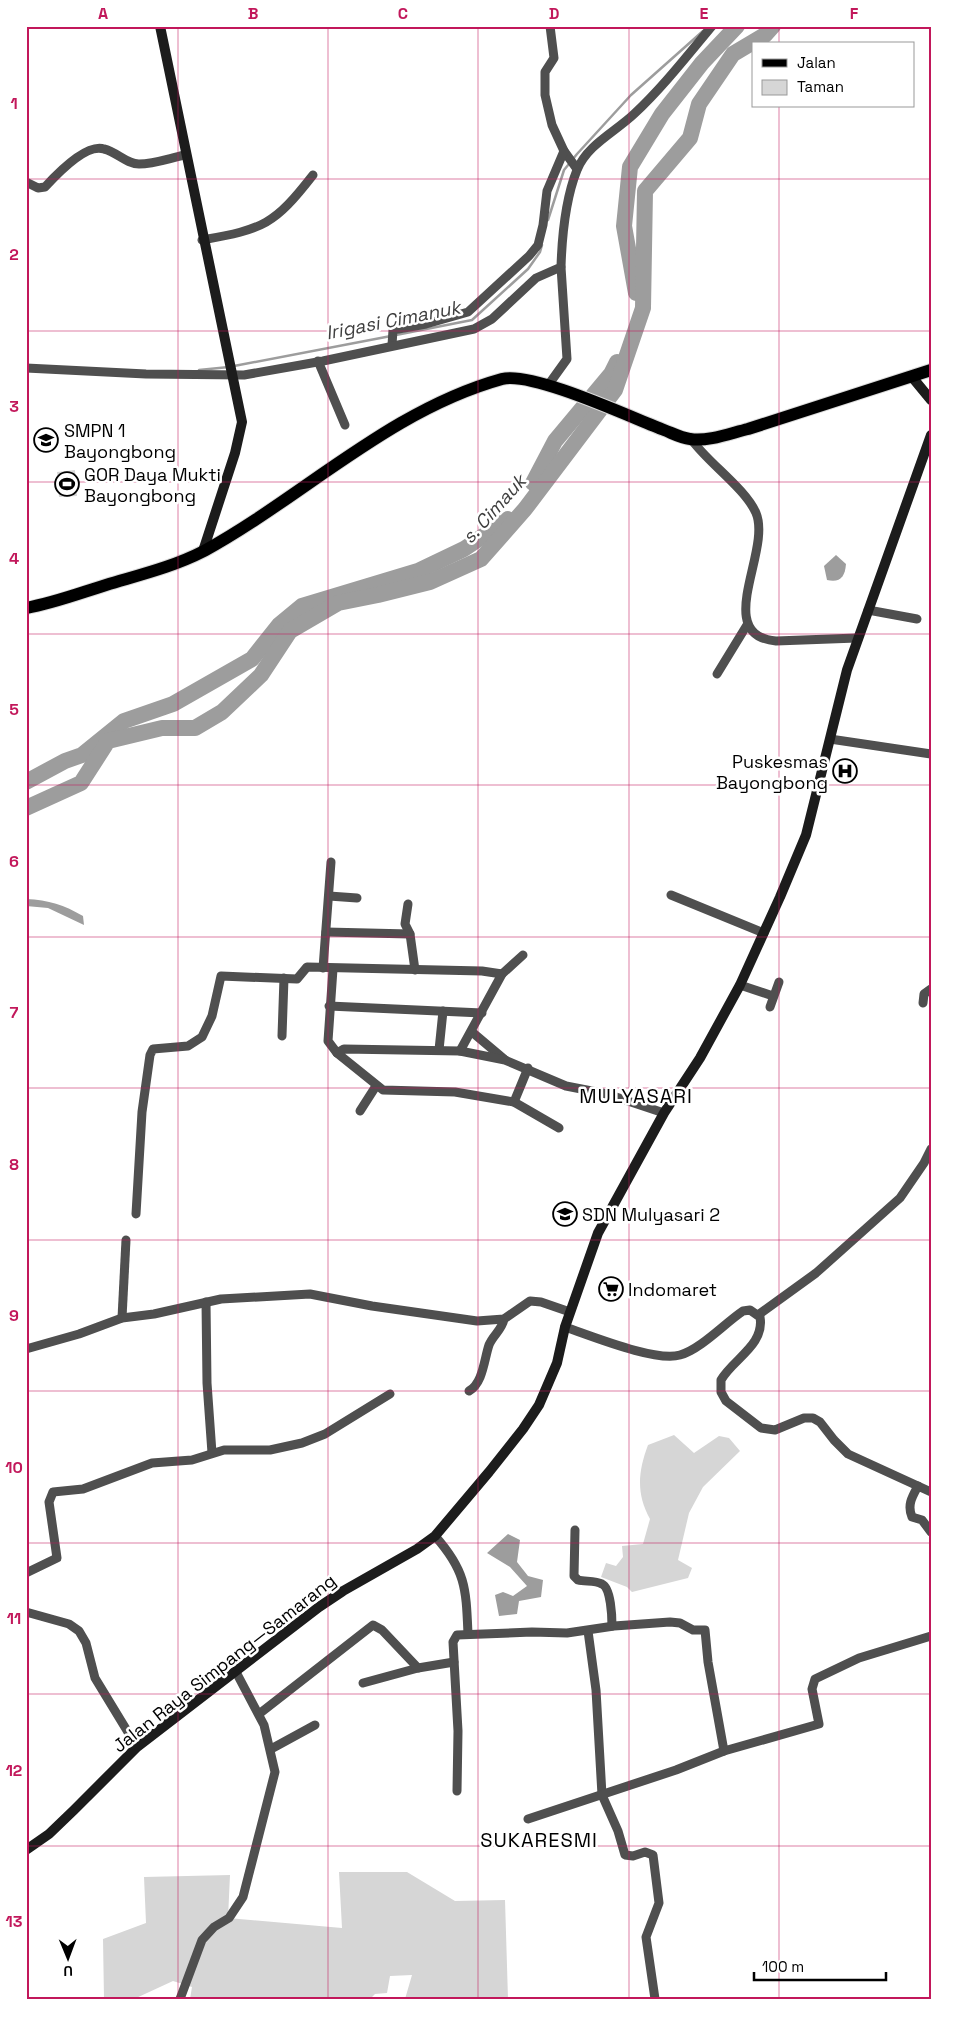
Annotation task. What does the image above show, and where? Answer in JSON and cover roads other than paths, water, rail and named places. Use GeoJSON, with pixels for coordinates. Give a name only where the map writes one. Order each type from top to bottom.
{"type":"FeatureCollection","features":[{"type":"Feature","properties":{"kind":"main road"},"geometry":{"type":"LineString","coordinates":[[160,26],[202,240],[226,354],[241,414],[241,430],[203,551]]}},
{"type":"Feature","properties":{"kind":"main road"},"geometry":{"type":"LineString","coordinates":[[26,608],[172,566],[203,551],[246,525],[358,449],[454,396],[505,378],[550,384],[626,416],[690,439],[718,436],[748,429],[931,370]]}},
{"type":"Feature","properties":{"kind":"main road"},"geometry":{"type":"LineString","coordinates":[[912,377],[931,400]]}},
{"type":"Feature","properties":{"kind":"main road","name":"Jalan Raya Simpang—Samarang"},"geometry":{"type":"LineString","coordinates":[[26,1850],[74,1810],[137,1747],[343,1591],[410,1553],[435,1536],[489,1472],[532,1416],[557,1363],[565,1327],[598,1234],[664,1113],[700,1058],[740,985],[806,835],[857,638],[931,435]]}},
{"type":"Feature","properties":{"kind":"street"},"geometry":{"type":"LineString","coordinates":[[550,26],[554,58],[545,72],[545,95],[552,125],[576,168]]}},
{"type":"Feature","properties":{"kind":"street"},"geometry":{"type":"LineString","coordinates":[[550,384],[566,359],[561,267],[564,219],[576,168],[585,156],[633,115],[712,26]]}},
{"type":"Feature","properties":{"kind":"street"},"geometry":{"type":"LineString","coordinates":[[26,182],[38,188],[45,187],[63,168],[96,149],[104,149],[129,162],[139,164],[185,155]]}},
{"type":"Feature","properties":{"kind":"street"},"geometry":{"type":"LineString","coordinates":[[392,344],[392,332],[468,312],[529,256],[538,245],[544,225],[547,191],[566,153]]}},
{"type":"Feature","properties":{"kind":"street"},"geometry":{"type":"LineString","coordinates":[[202,240],[251,231],[283,212],[313,175]]}},
{"type":"Feature","properties":{"kind":"street"},"geometry":{"type":"LineString","coordinates":[[26,368],[146,374],[231,373],[318,362],[392,344],[474,329],[492,319],[536,278],[561,267]]}},
{"type":"Feature","properties":{"kind":"street"},"geometry":{"type":"LineString","coordinates":[[318,362],[345,425]]}},
{"type":"Feature","properties":{"kind":"street"},"geometry":{"type":"LineString","coordinates":[[690,439],[750,504],[758,522],[756,551],[746,602],[747,625],[717,674]]}},
{"type":"Feature","properties":{"kind":"street"},"geometry":{"type":"LineString","coordinates":[[868,610],[917,619]]}},
{"type":"Feature","properties":{"kind":"street"},"geometry":{"type":"LineString","coordinates":[[747,625],[756,636],[763,640],[857,638]]}},
{"type":"Feature","properties":{"kind":"street"},"geometry":{"type":"LineString","coordinates":[[830,739],[931,754]]}},
{"type":"Feature","properties":{"kind":"street"},"geometry":{"type":"LineString","coordinates":[[323,968],[331,862]]}},
{"type":"Feature","properties":{"kind":"street"},"geometry":{"type":"LineString","coordinates":[[671,895],[764,933]]}},
{"type":"Feature","properties":{"kind":"street"},"geometry":{"type":"LineString","coordinates":[[329,896],[357,898]]}},
{"type":"Feature","properties":{"kind":"street"},"geometry":{"type":"LineString","coordinates":[[408,904],[404,924],[410,934],[416,970]]}},
{"type":"Feature","properties":{"kind":"street"},"geometry":{"type":"LineString","coordinates":[[326,932],[410,934]]}},
{"type":"Feature","properties":{"kind":"street"},"geometry":{"type":"LineString","coordinates":[[460,1051],[502,974],[523,955]]}},
{"type":"Feature","properties":{"kind":"street"},"geometry":{"type":"LineString","coordinates":[[136,1214],[142,1112],[151,1051],[158,1048],[188,1046],[202,1036],[212,1016],[221,976],[297,979],[307,967],[482,971],[502,974]]}},
{"type":"Feature","properties":{"kind":"street"},"geometry":{"type":"LineString","coordinates":[[333,969],[328,1041],[337,1053],[376,1086],[383,1090],[455,1092],[514,1102],[559,1128]]}},
{"type":"Feature","properties":{"kind":"street"},"geometry":{"type":"LineString","coordinates":[[282,1036],[284,978]]}},
{"type":"Feature","properties":{"kind":"street"},"geometry":{"type":"LineString","coordinates":[[770,1007],[779,982]]}},
{"type":"Feature","properties":{"kind":"street"},"geometry":{"type":"LineString","coordinates":[[740,985],[773,996]]}},
{"type":"Feature","properties":{"kind":"street"},"geometry":{"type":"LineString","coordinates":[[923,1003],[924,994],[931,990]]}},
{"type":"Feature","properties":{"kind":"street"},"geometry":{"type":"LineString","coordinates":[[329,1006],[482,1013]]}},
{"type":"Feature","properties":{"kind":"street"},"geometry":{"type":"LineString","coordinates":[[439,1050],[443,1011]]}},
{"type":"Feature","properties":{"kind":"street"},"geometry":{"type":"LineString","coordinates":[[472,1032],[505,1060]]}},
{"type":"Feature","properties":{"kind":"street"},"geometry":{"type":"LineString","coordinates":[[337,1053],[344,1049],[460,1051],[505,1060],[528,1068],[566,1086],[608,1094],[664,1113]]}},
{"type":"Feature","properties":{"kind":"street"},"geometry":{"type":"LineString","coordinates":[[514,1102],[528,1068]]}},
{"type":"Feature","properties":{"kind":"street"},"geometry":{"type":"LineString","coordinates":[[360,1111],[376,1086]]}},
{"type":"Feature","properties":{"kind":"street"},"geometry":{"type":"LineString","coordinates":[[758,1315],[816,1273],[900,1198],[924,1163],[931,1149]]}},
{"type":"Feature","properties":{"kind":"street"},"geometry":{"type":"LineString","coordinates":[[122,1318],[126,1240]]}},
{"type":"Feature","properties":{"kind":"street"},"geometry":{"type":"LineString","coordinates":[[26,1349],[79,1334],[122,1318],[154,1314],[206,1302],[310,1294],[372,1306],[477,1321],[504,1318],[530,1301],[541,1302],[570,1312]]}},
{"type":"Feature","properties":{"kind":"street"},"geometry":{"type":"LineString","coordinates":[[206,1302],[207,1383],[212,1453]]}},
{"type":"Feature","properties":{"kind":"street"},"geometry":{"type":"LineString","coordinates":[[565,1327],[618,1345],[670,1357],[692,1350],[743,1310],[750,1310],[758,1315],[761,1325],[759,1334],[752,1345],[721,1380],[720,1392],[726,1401],[751,1422],[768,1429],[775,1430],[804,1418],[813,1418],[820,1422],[848,1454],[930,1491]]}},
{"type":"Feature","properties":{"kind":"street"},"geometry":{"type":"LineString","coordinates":[[469,1391],[476,1385],[489,1344],[503,1325],[504,1318]]}},
{"type":"Feature","properties":{"kind":"street"},"geometry":{"type":"LineString","coordinates":[[26,1573],[58,1558],[49,1502],[53,1492],[83,1489],[152,1462],[192,1460],[212,1453],[270,1450],[302,1443],[325,1434],[390,1394]]}},
{"type":"Feature","properties":{"kind":"street"},"geometry":{"type":"LineString","coordinates":[[918,1486],[912,1498],[910,1512],[912,1517],[925,1522],[931,1532]]}},
{"type":"Feature","properties":{"kind":"street"},"geometry":{"type":"LineString","coordinates":[[575,1530],[574,1576],[578,1580],[602,1584],[606,1587],[610,1603],[612,1626]]}},
{"type":"Feature","properties":{"kind":"street"},"geometry":{"type":"LineString","coordinates":[[435,1536],[449,1553],[463,1579],[468,1634]]}},
{"type":"Feature","properties":{"kind":"street"},"geometry":{"type":"LineString","coordinates":[[26,1612],[69,1624],[79,1631],[86,1643],[95,1678],[137,1747]]}},
{"type":"Feature","properties":{"kind":"street"},"geometry":{"type":"LineString","coordinates":[[457,1791],[458,1731],[453,1639],[457,1635],[588,1631],[612,1626],[670,1622],[680,1623],[693,1630],[705,1630],[708,1662],[724,1751]]}},
{"type":"Feature","properties":{"kind":"street"},"geometry":{"type":"LineString","coordinates":[[259,1714],[373,1625],[382,1630],[418,1668]]}},
{"type":"Feature","properties":{"kind":"street"},"geometry":{"type":"LineString","coordinates":[[588,1631],[596,1690],[602,1795],[618,1831],[625,1855],[648,1852],[655,1859],[659,1902],[646,1937],[655,1999]]}},
{"type":"Feature","properties":{"kind":"street"},"geometry":{"type":"LineString","coordinates":[[528,1819],[602,1795],[724,1751],[817,1725],[819,1720],[812,1689],[815,1679],[866,1656],[931,1636]]}},
{"type":"Feature","properties":{"kind":"street"},"geometry":{"type":"LineString","coordinates":[[363,1684],[418,1668],[454,1662]]}},
{"type":"Feature","properties":{"kind":"street"},"geometry":{"type":"LineString","coordinates":[[180,1999],[202,1940],[214,1928],[229,1918],[243,1897],[275,1772],[271,1749],[259,1714],[236,1672]]}},
{"type":"Feature","properties":{"kind":"street"},"geometry":{"type":"LineString","coordinates":[[271,1749],[315,1725]]}},
{"type":"Feature","properties":{"kind":"waterway"},"geometry":{"type":"LineString","coordinates":[[636,293],[624,226],[630,167],[662,114],[702,63],[737,26]]}},
{"type":"Feature","properties":{"kind":"waterway","name":"s. Cimauk"},"geometry":{"type":"LineString","coordinates":[[753,42],[765,35],[773,26]]}},
{"type":"Feature","properties":{"kind":"waterway","name":"Irigasi Cimanuk"},"geometry":{"type":"LineString","coordinates":[[548,220],[564,170],[577,154],[631,95],[703,31]]}},
{"type":"Feature","properties":{"kind":"waterway","name":"s. Cimauk"},"geometry":{"type":"LineString","coordinates":[[26,808],[81,783],[108,741],[162,728],[195,728],[222,712],[261,675],[290,631],[338,603],[430,582],[481,559],[525,509],[615,390],[643,308],[645,191],[690,138],[699,104],[733,54],[752,43]]}},
{"type":"Feature","properties":{"kind":"waterway","name":"Irigasi Cimanuk"},"geometry":{"type":"LineString","coordinates":[[396,335],[472,320],[528,269],[540,252],[542,245]]}},
{"type":"Feature","properties":{"kind":"waterway","name":"Irigasi Cimanuk"},"geometry":{"type":"LineString","coordinates":[[234,366],[391,336]]}},
{"type":"Feature","properties":{"kind":"waterway"},"geometry":{"type":"LineString","coordinates":[[533,483],[555,441],[611,374],[617,362]]}},
{"type":"Feature","properties":{"kind":"waterway","name":"Irigasi Cimanuk"},"geometry":{"type":"LineString","coordinates":[[199,370],[229,367]]}},
{"type":"Feature","properties":{"kind":"waterway"},"geometry":{"type":"LineString","coordinates":[[26,782],[65,761],[82,755],[124,721],[173,704],[252,659],[279,625],[302,606],[418,571],[464,549],[508,519]]}},
{"type":"Feature","properties":{"kind":"place","name":"SMPN 1 Bayongbong"},"geometry":{"type":"Point","coordinates":[46,440]}},
{"type":"Feature","properties":{"kind":"place","name":"GOR Daya Mukti Bayongbong"},"geometry":{"type":"Point","coordinates":[67,484]}},
{"type":"Feature","properties":{"kind":"place","name":"Puskesmas Bayongbong"},"geometry":{"type":"Point","coordinates":[845,771]}},
{"type":"Feature","properties":{"kind":"place","name":"SDN Mulyasari 2"},"geometry":{"type":"Point","coordinates":[565,1214]}},
{"type":"Feature","properties":{"kind":"place","name":"Indomaret"},"geometry":{"type":"Point","coordinates":[611,1289]}},
{"type":"Feature","properties":{"kind":"district","name":"MULYASARI"},"geometry":{"type":"Point","coordinates":[636,1096]}},
{"type":"Feature","properties":{"kind":"district","name":"SUKARESMI"},"geometry":{"type":"Point","coordinates":[539,1840]}}]}
